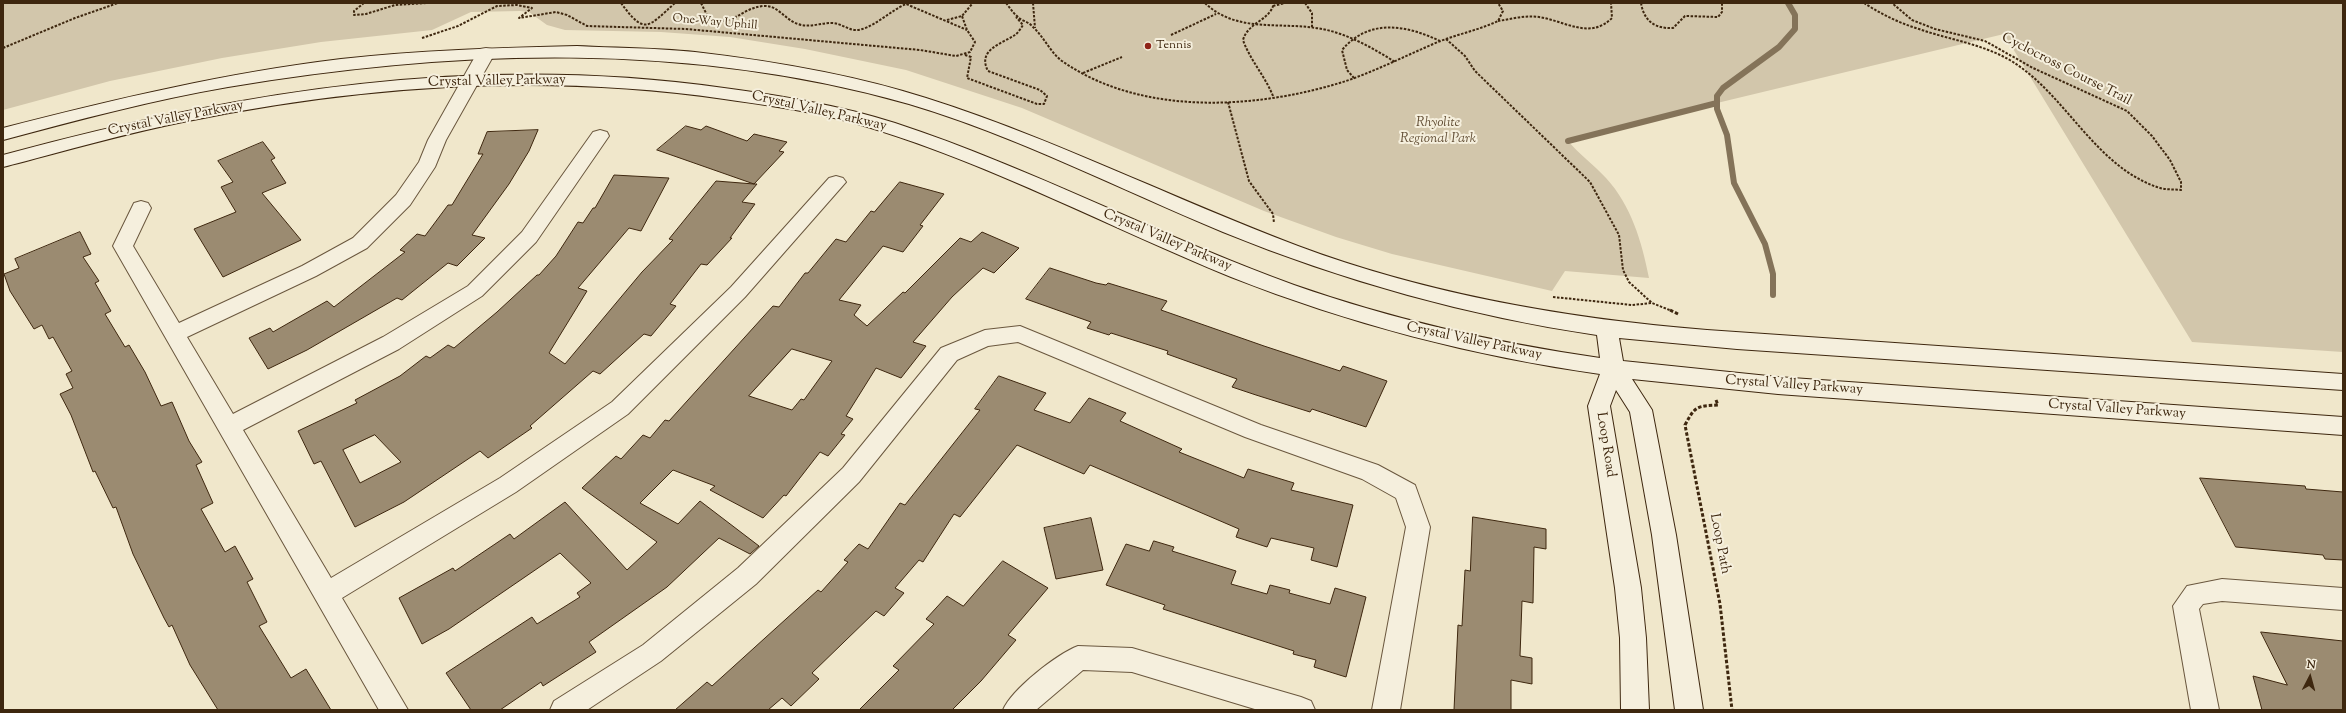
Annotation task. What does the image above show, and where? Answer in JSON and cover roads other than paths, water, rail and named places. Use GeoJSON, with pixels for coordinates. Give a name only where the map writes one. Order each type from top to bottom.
{"type":"FeatureCollection","features":[{"type":"Feature","properties":{"kind":"main road"},"geometry":{"type":"LineString","coordinates":[[174,334],[309,271],[360,243],[407,194],[428,163],[437,140],[486,53]]}},
{"type":"Feature","properties":{"kind":"main road","name":"Crystal Valley Parkway"},"geometry":{"type":"LineString","coordinates":[[3,134],[79,113],[185,89],[358,64],[486,53],[596,53],[678,57],[771,69],[868,88],[916,101],[1007,134],[1226,226],[1357,273],[1417,290],[1528,315],[1646,333],[2343,382]]}},
{"type":"Feature","properties":{"kind":"main road","name":"Crystal Valley Parkway"},"geometry":{"type":"LineString","coordinates":[[3,161],[78,140],[178,116],[348,91],[471,80],[579,80],[659,85],[749,96],[843,115],[889,128],[978,160],[1229,267],[1333,306],[1457,340],[1524,354],[1613,368],[1708,380],[2343,426]]}},
{"type":"Feature","properties":{"kind":"main road"},"geometry":{"type":"LineString","coordinates":[[228,427],[391,343],[476,291],[529,237],[600,136]]}},
{"type":"Feature","properties":{"kind":"main road"},"geometry":{"type":"LineString","coordinates":[[326,594],[508,486],[620,408],[738,292],[836,182]]}},
{"type":"Feature","properties":{"kind":"main road"},"geometry":{"type":"LineString","coordinates":[[141,208],[123,246],[394,710]]}},
{"type":"Feature","properties":{"kind":"main road"},"geometry":{"type":"LineString","coordinates":[[1607,328],[1613,368],[1641,410],[1664,535],[1690,710]]}},
{"type":"Feature","properties":{"kind":"main road"},"geometry":{"type":"LineString","coordinates":[[564,710],[652,653],[747,576],[851,474],[949,354],[984,338],[1020,334],[1253,431],[1370,472],[1406,492],[1418,527],[1386,710]]}},
{"type":"Feature","properties":{"kind":"main road","name":"Loop Road"},"geometry":{"type":"LineString","coordinates":[[1613,368],[1599,406],[1628,588],[1633,638],[1635,710]]}},
{"type":"Feature","properties":{"kind":"main road"},"geometry":{"type":"LineString","coordinates":[[2205,710],[2186,606],[2196,594],[2222,590],[2343,599]]}},
{"type":"Feature","properties":{"kind":"main road"},"geometry":{"type":"LineString","coordinates":[[1017,710],[1038,690],[1078,658],[1132,660],[1301,710]]}},
{"type":"Feature","properties":{"kind":"waterway"},"geometry":{"type":"LineString","coordinates":[[1717,103],[1717,96],[1723,88],[1779,47],[1795,29],[1795,15],[1788,3]]}},
{"type":"Feature","properties":{"kind":"waterway"},"geometry":{"type":"LineString","coordinates":[[1568,141],[1717,103]]}},
{"type":"Feature","properties":{"kind":"waterway"},"geometry":{"type":"LineString","coordinates":[[1717,103],[1717,109],[1727,135],[1734,183],[1765,244],[1773,274],[1773,295]]}},
{"type":"Feature","properties":{"kind":"place","name":"Tennis"},"geometry":{"type":"Point","coordinates":[1148,46]}},
{"type":"Feature","properties":{"kind":"park label","name":"Rhyolite Regional Park"},"geometry":{"type":"Point","coordinates":[1438,132]}}]}
